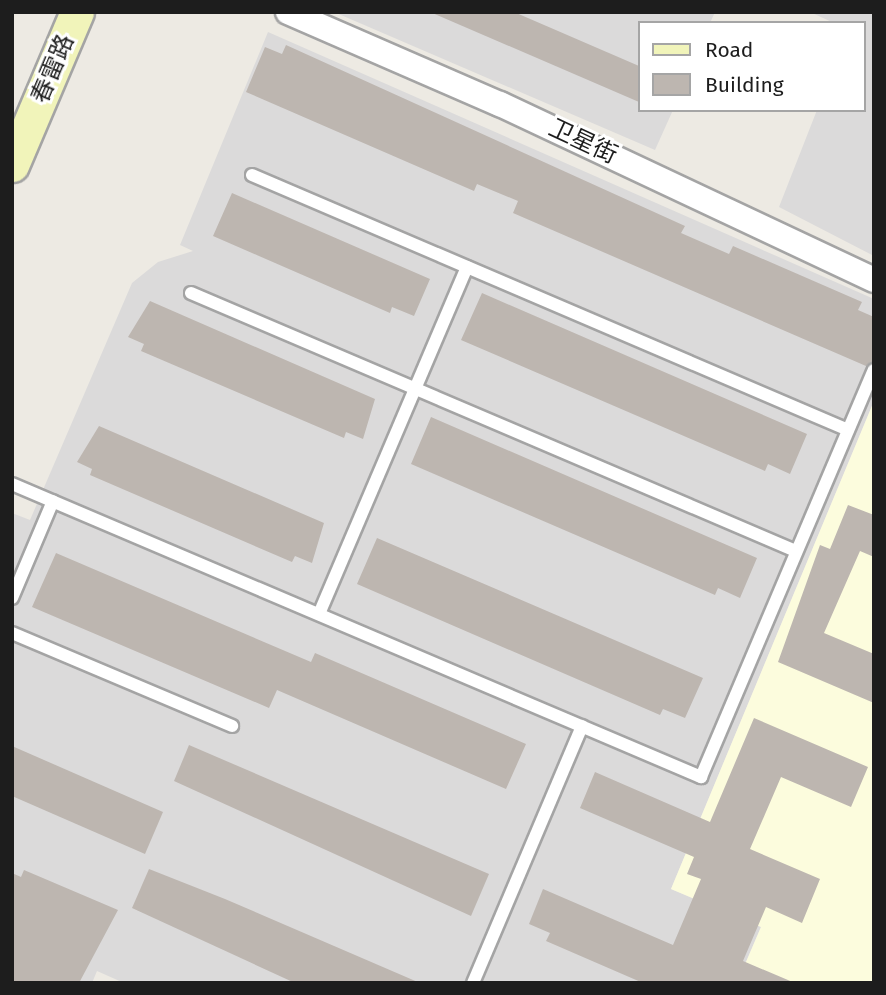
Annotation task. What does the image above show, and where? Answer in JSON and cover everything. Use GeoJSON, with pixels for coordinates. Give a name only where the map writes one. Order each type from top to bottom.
{"type":"FeatureCollection","features":[{"type":"Feature","properties":{"kind":"street","name":"春雷路"},"geometry":{"type":"LineString","coordinates":[[12,165],[77,12]]}},
{"type":"Feature","properties":{"kind":"street","name":"卫星街"},"geometry":{"type":"LineString","coordinates":[[288,12],[500,104],[874,280]]}},
{"type":"Feature","properties":{"kind":"lane"},"geometry":{"type":"LineString","coordinates":[[251,175],[848,430]]}},
{"type":"Feature","properties":{"kind":"lane"},"geometry":{"type":"LineString","coordinates":[[319,614],[467,267]]}},
{"type":"Feature","properties":{"kind":"lane"},"geometry":{"type":"LineString","coordinates":[[191,293],[796,551]]}},
{"type":"Feature","properties":{"kind":"lane"},"geometry":{"type":"LineString","coordinates":[[12,484],[701,777],[874,370]]}},
{"type":"Feature","properties":{"kind":"lane"},"geometry":{"type":"LineString","coordinates":[[12,598],[53,501]]}},
{"type":"Feature","properties":{"kind":"lane"},"geometry":{"type":"LineString","coordinates":[[12,633],[232,726]]}},
{"type":"Feature","properties":{"kind":"lane"},"geometry":{"type":"LineString","coordinates":[[473,983],[582,726]]}},
{"type":"Feature","properties":{"kind":"shaded area"},"geometry":{"type":"Polygon","coordinates":[[[334,12],[715,12],[711,21],[638,21],[638,112],[672,112],[655,150],[334,12]]]}},
{"type":"Feature","properties":{"kind":"shaded area"},"geometry":{"type":"Polygon","coordinates":[[[810,12],[874,12],[874,256],[779,207],[816,112],[865,112],[865,21],[830,21],[810,12]]]}},
{"type":"Feature","properties":{"kind":"shaded area"},"geometry":{"type":"Polygon","coordinates":[[[268,32],[874,299],[874,401],[671,889],[761,927],[737,983],[124,983],[97,971],[92,983],[12,983],[12,513],[30,520],[132,283],[158,262],[193,251],[180,245],[268,32]]]}},
{"type":"Feature","properties":{"kind":"shaded area"},"geometry":{"type":"Polygon","coordinates":[[[874,401],[874,983],[737,983],[761,927],[671,889],[874,401]]]}},
{"type":"Feature","properties":{"kind":"building"},"geometry":{"type":"Polygon","coordinates":[[[430,12],[514,12],[638,66],[638,102],[430,12]]]}},
{"type":"Feature","properties":{"kind":"building"},"geometry":{"type":"Polygon","coordinates":[[[286,45],[685,226],[681,233],[729,254],[733,246],[862,302],[858,310],[874,317],[874,361],[866,366],[513,213],[518,201],[477,184],[474,191],[246,92],[265,47],[282,54],[286,45]]]}},
{"type":"Feature","properties":{"kind":"building"},"geometry":{"type":"Polygon","coordinates":[[[232,193],[430,279],[414,316],[392,307],[390,313],[213,236],[232,193]]]}},
{"type":"Feature","properties":{"kind":"building"},"geometry":{"type":"Polygon","coordinates":[[[482,293],[807,434],[790,474],[768,464],[765,471],[461,340],[482,293]]]}},
{"type":"Feature","properties":{"kind":"building"},"geometry":{"type":"Polygon","coordinates":[[[150,301],[375,399],[363,439],[346,432],[344,438],[141,351],[144,344],[128,337],[150,301]]]}},
{"type":"Feature","properties":{"kind":"building"},"geometry":{"type":"Polygon","coordinates":[[[431,417],[757,558],[740,598],[718,588],[715,595],[411,464],[431,417]]]}},
{"type":"Feature","properties":{"kind":"building"},"geometry":{"type":"Polygon","coordinates":[[[99,426],[324,523],[312,563],[295,556],[292,562],[90,475],[92,469],[77,462],[99,426]]]}},
{"type":"Feature","properties":{"kind":"building"},"geometry":{"type":"Polygon","coordinates":[[[848,505],[874,515],[874,557],[860,551],[824,633],[874,654],[874,703],[778,662],[820,545],[830,549],[848,505]]]}},
{"type":"Feature","properties":{"kind":"building"},"geometry":{"type":"Polygon","coordinates":[[[377,538],[703,678],[685,718],[663,709],[660,715],[357,584],[377,538]]]}},
{"type":"Feature","properties":{"kind":"building"},"geometry":{"type":"Polygon","coordinates":[[[56,553],[311,662],[315,653],[526,744],[506,789],[277,690],[269,708],[32,607],[56,553]]]}},
{"type":"Feature","properties":{"kind":"building"},"geometry":{"type":"Polygon","coordinates":[[[754,718],[868,767],[851,807],[781,777],[750,849],[820,879],[802,923],[766,907],[743,961],[795,983],[643,983],[546,941],[550,933],[529,924],[543,889],[673,945],[701,879],[687,874],[694,857],[580,808],[595,772],[710,822],[754,718]]]}},
{"type":"Feature","properties":{"kind":"building"},"geometry":{"type":"Polygon","coordinates":[[[189,745],[489,874],[471,916],[174,781],[189,745]]]}},
{"type":"Feature","properties":{"kind":"building"},"geometry":{"type":"Polygon","coordinates":[[[12,746],[163,812],[145,854],[12,796],[12,746]]]}},
{"type":"Feature","properties":{"kind":"building"},"geometry":{"type":"Polygon","coordinates":[[[149,869],[420,983],[295,983],[132,908],[149,869]]]}},
{"type":"Feature","properties":{"kind":"building"},"geometry":{"type":"Polygon","coordinates":[[[24,870],[118,910],[79,983],[12,983],[12,873],[21,877],[24,870]]]}}]}
